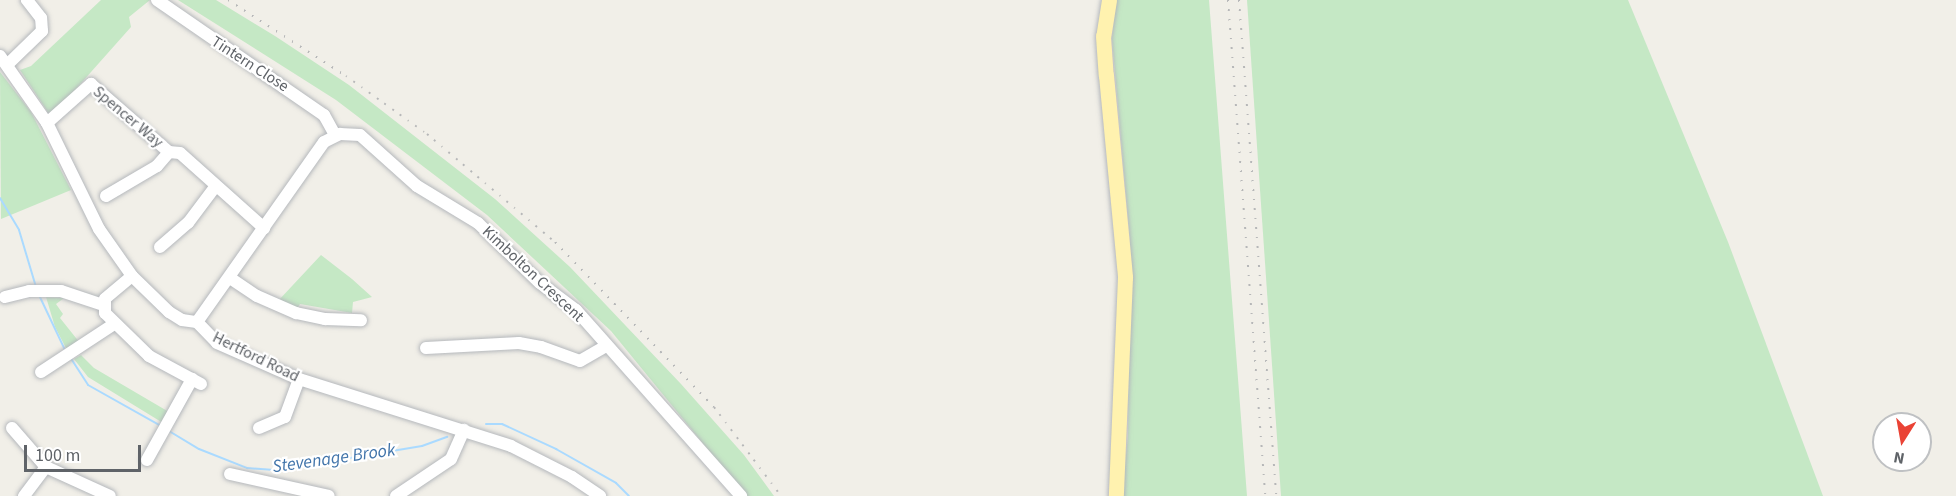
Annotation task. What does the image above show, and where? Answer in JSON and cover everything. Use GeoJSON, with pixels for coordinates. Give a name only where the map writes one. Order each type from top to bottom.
{"type":"FeatureCollection","features":[{"type":"Feature","properties":{"kind":"main road"},"geometry":{"type":"LineString","coordinates":[[1109,0],[1103,36],[1125,277],[1116,496]]}},
{"type":"Feature","properties":{"kind":"street"},"geometry":{"type":"LineString","coordinates":[[4,61],[42,31],[42,18],[27,0]]}},
{"type":"Feature","properties":{"kind":"street","name":"Tintern Close"},"geometry":{"type":"LineString","coordinates":[[157,0],[324,115],[335,135]]}},
{"type":"Feature","properties":{"kind":"street","name":"Hertford Road"},"geometry":{"type":"LineString","coordinates":[[4,61],[47,123],[99,229],[132,276],[169,312],[183,320],[197,322],[217,343],[299,379],[464,430],[542,460],[600,496]]}},
{"type":"Feature","properties":{"kind":"street","name":"Spencer Way"},"geometry":{"type":"LineString","coordinates":[[47,123],[91,84],[168,152],[180,153],[215,187],[264,228]]}},
{"type":"Feature","properties":{"kind":"street","name":"Kimbolton Crescent"},"geometry":{"type":"LineString","coordinates":[[335,135],[350,133],[365,138],[417,186],[478,223],[540,283],[576,310],[741,496]]}},
{"type":"Feature","properties":{"kind":"street"},"geometry":{"type":"LineString","coordinates":[[197,322],[321,147],[335,135]]}},
{"type":"Feature","properties":{"kind":"street"},"geometry":{"type":"LineString","coordinates":[[106,196],[157,166],[168,152]]}},
{"type":"Feature","properties":{"kind":"street"},"geometry":{"type":"LineString","coordinates":[[160,247],[188,224],[215,187]]}},
{"type":"Feature","properties":{"kind":"street"},"geometry":{"type":"LineString","coordinates":[[103,304],[108,295],[132,276]]}},
{"type":"Feature","properties":{"kind":"street"},"geometry":{"type":"LineString","coordinates":[[230,278],[257,296],[296,313],[325,319],[361,320]]}},
{"type":"Feature","properties":{"kind":"street"},"geometry":{"type":"LineString","coordinates":[[5,297],[38,291],[78,295],[103,304],[114,324],[148,356],[197,381],[147,460]]}},
{"type":"Feature","properties":{"kind":"street"},"geometry":{"type":"LineString","coordinates":[[41,372],[114,324]]}},
{"type":"Feature","properties":{"kind":"street"},"geometry":{"type":"LineString","coordinates":[[426,348],[519,344],[542,347],[580,361],[606,346]]}},
{"type":"Feature","properties":{"kind":"street"},"geometry":{"type":"LineString","coordinates":[[266,424],[287,414],[299,379]]}},
{"type":"Feature","properties":{"kind":"street"},"geometry":{"type":"LineString","coordinates":[[12,428],[46,467],[110,496]]}},
{"type":"Feature","properties":{"kind":"street"},"geometry":{"type":"LineString","coordinates":[[396,496],[414,492],[452,459],[464,430]]}},
{"type":"Feature","properties":{"kind":"street"},"geometry":{"type":"LineString","coordinates":[[24,496],[46,467]]}},
{"type":"Feature","properties":{"kind":"street"},"geometry":{"type":"LineString","coordinates":[[235,477],[329,496]]}},
{"type":"Feature","properties":{"kind":"green space"},"geometry":{"type":"Polygon","coordinates":[[[101,0],[150,0],[129,17],[131,27],[51,117],[20,70],[31,66],[101,0]]]}},
{"type":"Feature","properties":{"kind":"green space"},"geometry":{"type":"Polygon","coordinates":[[[178,0],[216,0],[275,36],[349,85],[495,199],[570,267],[681,384],[744,455],[774,496],[746,496],[611,331],[487,215],[336,100],[178,0]]]}},
{"type":"Feature","properties":{"kind":"green space"},"geometry":{"type":"Polygon","coordinates":[[[1116,0],[1209,0],[1247,496],[1122,496],[1128,436],[1130,239],[1112,39],[1116,0]]]}},
{"type":"Feature","properties":{"kind":"green space"},"geometry":{"type":"Polygon","coordinates":[[[1247,0],[1628,0],[1728,242],[1823,496],[1281,496],[1247,0]]]}},
{"type":"Feature","properties":{"kind":"green space"},"geometry":{"type":"Polygon","coordinates":[[[0,72],[31,112],[71,190],[1,219],[0,72]]]}},
{"type":"Feature","properties":{"kind":"green space"},"geometry":{"type":"Polygon","coordinates":[[[321,255],[372,297],[353,302],[352,313],[300,304],[297,309],[278,301],[321,255]]]}},
{"type":"Feature","properties":{"kind":"green space"},"geometry":{"type":"Polygon","coordinates":[[[46,297],[64,298],[56,304],[63,314],[60,318],[80,343],[67,350],[55,327],[46,297]]]}},
{"type":"Feature","properties":{"kind":"green space"},"geometry":{"type":"Polygon","coordinates":[[[81,355],[94,368],[169,412],[163,423],[88,377],[74,359],[81,355]]]}},
{"type":"Feature","properties":{"kind":"waterway","name":"Stevenage Brook"},"geometry":{"type":"LineString","coordinates":[[0,198],[19,230],[36,287]]}},
{"type":"Feature","properties":{"kind":"waterway","name":"Stevenage Brook"},"geometry":{"type":"LineString","coordinates":[[39,295],[65,350]]}},
{"type":"Feature","properties":{"kind":"waterway","name":"Stevenage Brook"},"geometry":{"type":"LineString","coordinates":[[70,357],[88,385],[161,426]]}},
{"type":"Feature","properties":{"kind":"waterway","name":"Stevenage Brook"},"geometry":{"type":"LineString","coordinates":[[486,424],[502,424],[556,449],[616,483],[629,496]]}},
{"type":"Feature","properties":{"kind":"waterway","name":"Stevenage Brook"},"geometry":{"type":"LineString","coordinates":[[169,431],[199,449],[247,468],[278,470],[422,446],[447,437]]}},
{"type":"Feature","properties":{"kind":"railway"},"geometry":{"type":"LineString","coordinates":[[228,0],[346,76],[427,134],[555,242],[714,407],[781,496]]}},
{"type":"Feature","properties":{"kind":"railway"},"geometry":{"type":"LineString","coordinates":[[1228,0],[1265,496]]}},
{"type":"Feature","properties":{"kind":"railway"},"geometry":{"type":"LineString","coordinates":[[1239,0],[1276,496]]}}]}
